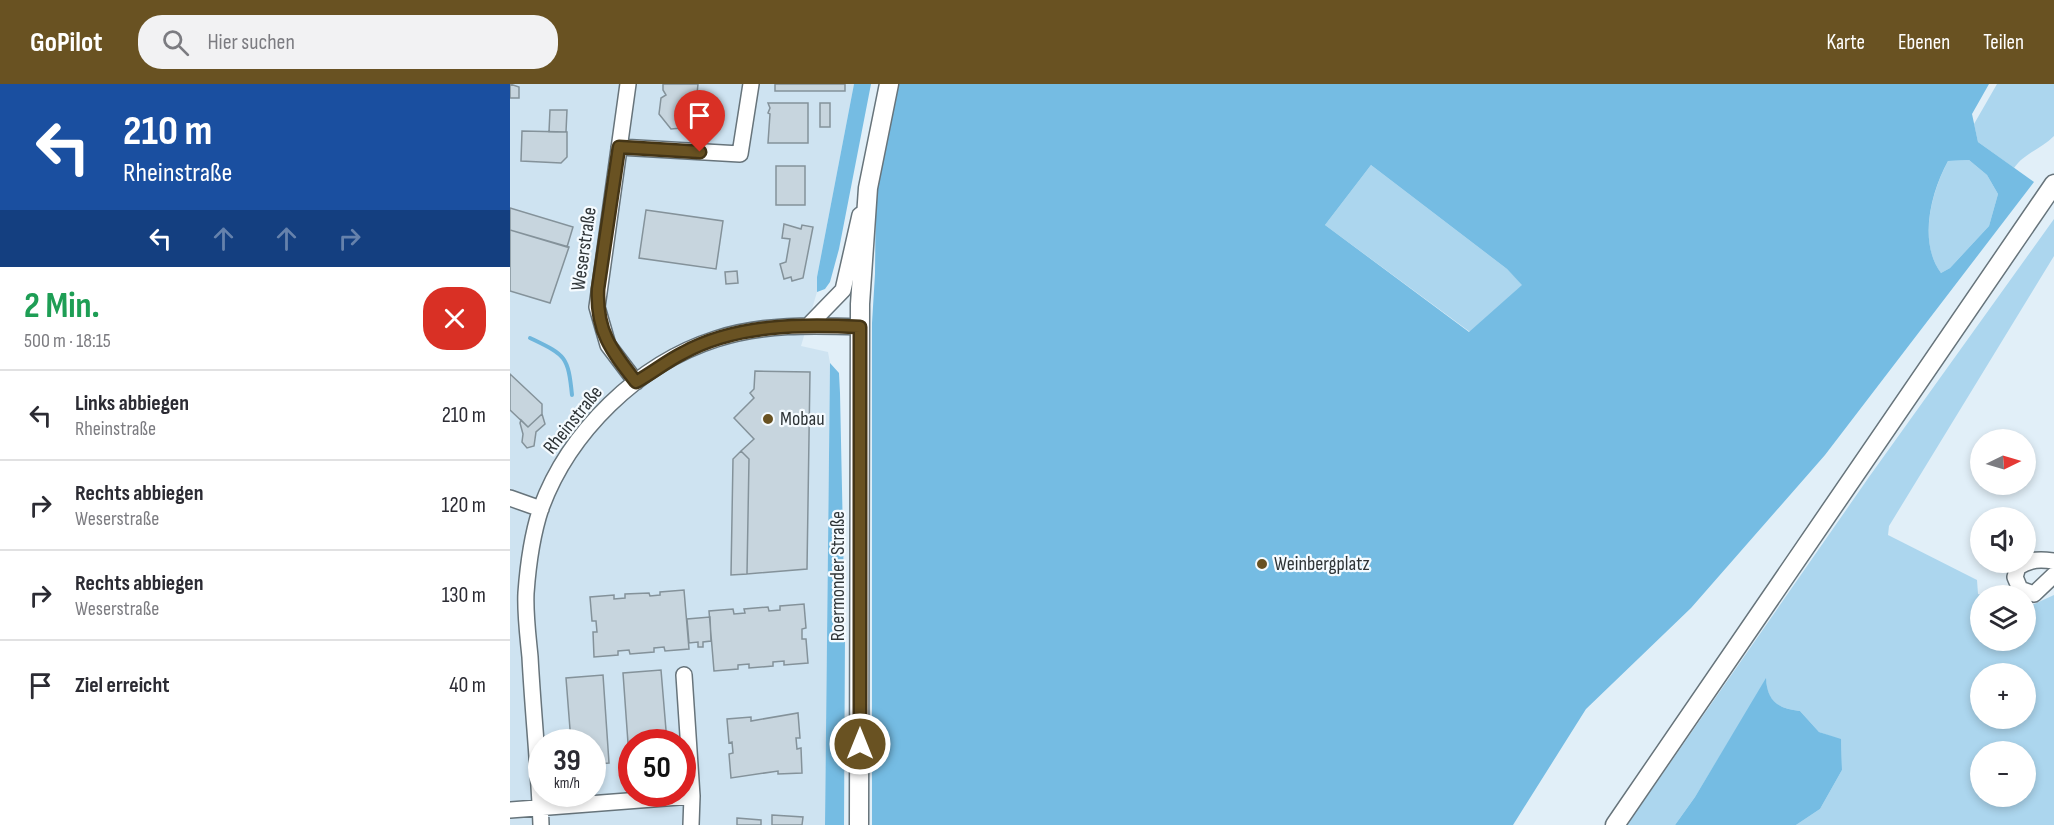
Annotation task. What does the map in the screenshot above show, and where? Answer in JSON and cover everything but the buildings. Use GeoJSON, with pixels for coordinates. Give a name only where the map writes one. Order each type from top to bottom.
{"type":"FeatureCollection","features":[{"type":"Feature","properties":{"kind":"main road","name":"Roermonder Straße"},"geometry":{"type":"LineString","coordinates":[[859,825],[860,327],[868,188],[889,84]]}},
{"type":"Feature","properties":{"kind":"main road"},"geometry":{"type":"LineString","coordinates":[[1615,825],[2054,184]]}},
{"type":"Feature","properties":{"kind":"street","name":"Weserstraße"},"geometry":{"type":"LineString","coordinates":[[628,84],[597,307],[608,345],[636,382]]}},
{"type":"Feature","properties":{"kind":"street"},"geometry":{"type":"LineString","coordinates":[[619,147],[740,154],[751,84]]}},
{"type":"Feature","properties":{"kind":"street"},"geometry":{"type":"LineString","coordinates":[[810,325],[843,290],[863,198],[868,188]]}},
{"type":"Feature","properties":{"kind":"street","name":"Rheinstraße"},"geometry":{"type":"LineString","coordinates":[[541,825],[526,596],[531,549],[541,509],[555,478],[578,441],[608,406],[636,382],[684,352],[715,339],[746,332],[810,325],[860,327]]}},
{"type":"Feature","properties":{"kind":"street"},"geometry":{"type":"LineString","coordinates":[[510,498],[541,509]]}},
{"type":"Feature","properties":{"kind":"street"},"geometry":{"type":"LineString","coordinates":[[2054,561],[2039,559],[2028,561],[2018,567],[2015,577],[2020,589],[2034,594],[2051,581],[2054,575]]}},
{"type":"Feature","properties":{"kind":"street"},"geometry":{"type":"LineString","coordinates":[[684,675],[688,729]]}},
{"type":"Feature","properties":{"kind":"street"},"geometry":{"type":"LineString","coordinates":[[510,810],[618,802]]}},
{"type":"Feature","properties":{"kind":"street"},"geometry":{"type":"LineString","coordinates":[[691,825],[692,807]]}},
{"type":"Feature","properties":{"kind":"shaded area"},"geometry":{"type":"Polygon","coordinates":[[[510,84],[854,84],[817,277],[817,292],[801,346],[828,352],[830,363],[825,825],[510,825],[510,84]]]}},
{"type":"Feature","properties":{"kind":"shaded area"},"geometry":{"type":"Polygon","coordinates":[[[854,84],[871,84],[839,249],[830,282],[825,289],[817,292],[817,277],[854,84]]]}},
{"type":"Feature","properties":{"kind":"shaded area"},"geometry":{"type":"Polygon","coordinates":[[[895,84],[1989,84],[1972,114],[1978,142],[2034,182],[1825,455],[1691,608],[1586,709],[1513,825],[872,825],[872,323],[876,178],[895,84]],[[1969,160],[1948,161],[1932,202],[1930,247],[1941,273],[1950,268],[1989,226],[1998,194],[1987,175],[1969,160]],[[1371,165],[1325,225],[1469,332],[1522,285],[1507,269],[1371,165]]]}},
{"type":"Feature","properties":{"kind":"shaded area"},"geometry":{"type":"Polygon","coordinates":[[[1997,84],[2054,84],[2054,136],[2022,159],[2014,168],[1978,142],[1974,124],[1997,84]]]}},
{"type":"Feature","properties":{"kind":"shaded area"},"geometry":{"type":"Polygon","coordinates":[[[1969,160],[1987,175],[1998,194],[1989,226],[1950,268],[1941,273],[1930,247],[1932,202],[1948,161],[1969,160]]]}},
{"type":"Feature","properties":{"kind":"shaded area"},"geometry":{"type":"Polygon","coordinates":[[[1371,165],[1507,269],[1523,285],[1470,332],[1325,225],[1371,165]]]}},
{"type":"Feature","properties":{"kind":"shaded area"},"geometry":{"type":"Polygon","coordinates":[[[2054,219],[2054,256],[1889,526],[1888,535],[1977,580],[1977,585],[1970,585],[1970,651],[2036,651],[2036,603],[2054,595],[2054,825],[1796,825],[1820,809],[1842,770],[1841,740],[1819,732],[1800,711],[1776,703],[1769,694],[1766,680],[1695,797],[1675,825],[1627,825],[1869,477],[2054,219]]]}},
{"type":"Feature","properties":{"kind":"shaded area"},"geometry":{"type":"Polygon","coordinates":[[[830,363],[839,373],[840,393],[845,633],[844,825],[825,825],[830,363]]]}},
{"type":"Feature","properties":{"kind":"shaded area"},"geometry":{"type":"Polygon","coordinates":[[[1766,678],[1769,693],[1775,702],[1780,706],[1800,711],[1819,732],[1841,739],[1842,770],[1820,809],[1796,825],[1675,825],[1695,797],[1766,678]]]}},
{"type":"Feature","properties":{"kind":"waterway"},"geometry":{"type":"LineString","coordinates":[[530,338],[551,348],[563,358],[569,372],[572,395]]}},
{"type":"Feature","properties":{"kind":"place","name":"Mobau"},"geometry":{"type":"Point","coordinates":[768,419]}},
{"type":"Feature","properties":{"kind":"place","name":"Weinbergplatz"},"geometry":{"type":"Point","coordinates":[1262,564]}},
{"type":"Feature","properties":{"kind":"route"},"geometry":{"type":"LineString","coordinates":[[700,152],[619,147],[598,289],[597,307],[602,328],[608,345],[618,361],[636,382],[684,352],[715,339],[770,328],[810,325],[860,327],[860,744]]}}]}
